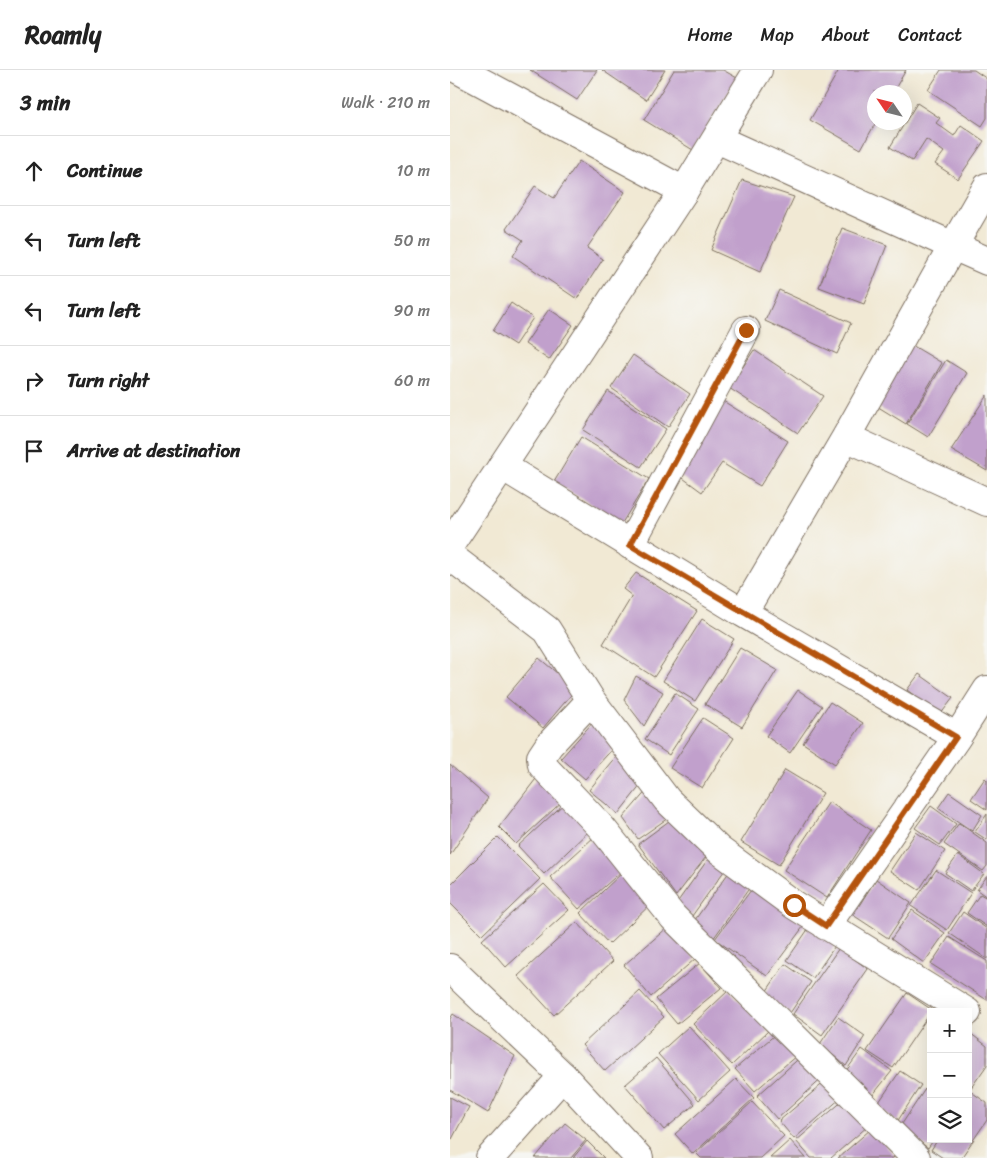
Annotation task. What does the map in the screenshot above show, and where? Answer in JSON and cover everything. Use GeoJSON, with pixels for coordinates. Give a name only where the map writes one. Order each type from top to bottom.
{"type":"FeatureCollection","features":[{"type":"Feature","properties":{"kind":"street"},"geometry":{"type":"LineString","coordinates":[[460,70],[684,192]]}},
{"type":"Feature","properties":{"kind":"street"},"geometry":{"type":"LineString","coordinates":[[450,544],[684,192],[718,139],[758,70]]}},
{"type":"Feature","properties":{"kind":"street"},"geometry":{"type":"LineString","coordinates":[[718,139],[987,261]]}},
{"type":"Feature","properties":{"kind":"street"},"geometry":{"type":"LineString","coordinates":[[743,613],[846,438],[987,188]]}},
{"type":"Feature","properties":{"kind":"street"},"geometry":{"type":"LineString","coordinates":[[630,545],[746,330]]}},
{"type":"Feature","properties":{"kind":"street"},"geometry":{"type":"LineString","coordinates":[[846,438],[987,502]]}},
{"type":"Feature","properties":{"kind":"street"},"geometry":{"type":"LineString","coordinates":[[502,466],[743,613],[956,737]]}},
{"type":"Feature","properties":{"kind":"street"},"geometry":{"type":"LineString","coordinates":[[450,556],[547,630],[591,700],[667,800],[719,850],[826,926],[961,1008]]}},
{"type":"Feature","properties":{"kind":"street"},"geometry":{"type":"LineString","coordinates":[[826,926],[987,690]]}},
{"type":"Feature","properties":{"kind":"street"},"geometry":{"type":"LineString","coordinates":[[591,700],[549,745],[541,757],[542,765],[601,827],[673,917],[916,1158]]}},
{"type":"Feature","properties":{"kind":"street"},"geometry":{"type":"LineString","coordinates":[[450,968],[563,1076],[639,1158]]}},
{"type":"Feature","properties":{"kind":"street"},"geometry":{"type":"LineString","coordinates":[[972,1015],[987,1024]]}},
{"type":"Feature","properties":{"kind":"street"},"geometry":{"type":"LineString","coordinates":[[490,1158],[563,1076]]}},
{"type":"Feature","properties":{"kind":"building"},"geometry":{"type":"Polygon","coordinates":[[[530,70],[597,70],[577,100],[530,70]]]}},
{"type":"Feature","properties":{"kind":"building"},"geometry":{"type":"Polygon","coordinates":[[[602,70],[665,70],[646,100],[602,70]]]}},
{"type":"Feature","properties":{"kind":"building"},"geometry":{"type":"Polygon","coordinates":[[[674,70],[723,70],[737,78],[693,150],[644,120],[674,70]]]}},
{"type":"Feature","properties":{"kind":"building"},"geometry":{"type":"Polygon","coordinates":[[[839,70],[906,70],[897,85],[867,85],[867,130],[872,130],[861,149],[810,120],[839,70]]]}},
{"type":"Feature","properties":{"kind":"building"},"geometry":{"type":"Polygon","coordinates":[[[941,70],[974,70],[987,79],[987,118],[982,126],[928,90],[941,70]]]}},
{"type":"Feature","properties":{"kind":"building"},"geometry":{"type":"Polygon","coordinates":[[[917,103],[940,118],[936,123],[954,136],[961,125],[984,141],[958,179],[935,164],[944,152],[926,139],[912,161],[890,147],[900,130],[912,130],[912,111],[917,103]]]}},
{"type":"Feature","properties":{"kind":"building"},"geometry":{"type":"Polygon","coordinates":[[[579,161],[625,192],[587,248],[603,259],[577,299],[513,256],[523,240],[506,229],[535,186],[554,198],[579,161]]]}},
{"type":"Feature","properties":{"kind":"building"},"geometry":{"type":"Polygon","coordinates":[[[742,180],[794,197],[760,272],[711,250],[742,180]]]}},
{"type":"Feature","properties":{"kind":"building"},"geometry":{"type":"Polygon","coordinates":[[[842,228],[887,245],[864,304],[819,287],[842,228]]]}},
{"type":"Feature","properties":{"kind":"building"},"geometry":{"type":"Polygon","coordinates":[[[779,290],[851,323],[837,354],[765,321],[779,290]]]}},
{"type":"Feature","properties":{"kind":"building"},"geometry":{"type":"Polygon","coordinates":[[[511,303],[533,318],[515,345],[493,331],[511,303]]]}},
{"type":"Feature","properties":{"kind":"building"},"geometry":{"type":"Polygon","coordinates":[[[549,309],[573,325],[549,360],[525,344],[549,309]]]}},
{"type":"Feature","properties":{"kind":"building"},"geometry":{"type":"Polygon","coordinates":[[[910,344],[942,363],[906,424],[875,405],[910,344]]]}},
{"type":"Feature","properties":{"kind":"building"},"geometry":{"type":"Polygon","coordinates":[[[754,350],[823,396],[798,433],[729,388],[754,350]]]}},
{"type":"Feature","properties":{"kind":"building"},"geometry":{"type":"Polygon","coordinates":[[[633,355],[690,394],[668,427],[611,388],[633,355]]]}},
{"type":"Feature","properties":{"kind":"building"},"geometry":{"type":"Polygon","coordinates":[[[946,360],[967,373],[928,437],[907,424],[946,360]]]}},
{"type":"Feature","properties":{"kind":"building"},"geometry":{"type":"Polygon","coordinates":[[[608,391],[666,429],[641,467],[583,430],[608,391]]]}},
{"type":"Feature","properties":{"kind":"building"},"geometry":{"type":"Polygon","coordinates":[[[987,395],[987,471],[951,450],[987,395]]]}},
{"type":"Feature","properties":{"kind":"building"},"geometry":{"type":"Polygon","coordinates":[[[723,401],[788,441],[760,486],[722,463],[702,492],[676,473],[723,401]]]}},
{"type":"Feature","properties":{"kind":"building"},"geometry":{"type":"Polygon","coordinates":[[[581,437],[649,479],[622,523],[554,482],[581,437]]]}},
{"type":"Feature","properties":{"kind":"building"},"geometry":{"type":"Polygon","coordinates":[[[636,573],[697,611],[654,677],[603,644],[632,596],[623,589],[636,573]]]}},
{"type":"Feature","properties":{"kind":"building"},"geometry":{"type":"Polygon","coordinates":[[[702,619],[734,639],[695,701],[663,681],[702,619]]]}},
{"type":"Feature","properties":{"kind":"building"},"geometry":{"type":"Polygon","coordinates":[[[740,648],[777,670],[742,727],[705,704],[740,648]]]}},
{"type":"Feature","properties":{"kind":"building"},"geometry":{"type":"Polygon","coordinates":[[[539,658],[576,689],[543,728],[506,697],[539,658]]]}},
{"type":"Feature","properties":{"kind":"building"},"geometry":{"type":"Polygon","coordinates":[[[919,674],[953,698],[940,715],[907,690],[919,674]]]}},
{"type":"Feature","properties":{"kind":"building"},"geometry":{"type":"Polygon","coordinates":[[[636,676],[663,692],[644,726],[624,700],[636,676]]]}},
{"type":"Feature","properties":{"kind":"building"},"geometry":{"type":"Polygon","coordinates":[[[798,690],[822,706],[790,753],[766,736],[798,690]]]}},
{"type":"Feature","properties":{"kind":"building"},"geometry":{"type":"Polygon","coordinates":[[[675,693],[699,709],[669,755],[645,739],[675,693]]]}},
{"type":"Feature","properties":{"kind":"building"},"geometry":{"type":"Polygon","coordinates":[[[830,702],[863,723],[835,764],[803,743],[830,702]]]}},
{"type":"Feature","properties":{"kind":"building"},"geometry":{"type":"Polygon","coordinates":[[[703,718],[734,738],[702,788],[670,768],[703,718]]]}},
{"type":"Feature","properties":{"kind":"building"},"geometry":{"type":"Polygon","coordinates":[[[594,721],[618,743],[585,779],[561,758],[594,721]]]}},
{"type":"Feature","properties":{"kind":"building"},"geometry":{"type":"Polygon","coordinates":[[[622,750],[645,780],[618,814],[589,790],[622,750]]]}},
{"type":"Feature","properties":{"kind":"building"},"geometry":{"type":"Polygon","coordinates":[[[450,765],[488,798],[450,855],[450,765]]]}},
{"type":"Feature","properties":{"kind":"building"},"geometry":{"type":"Polygon","coordinates":[[[785,770],[823,793],[779,865],[741,842],[785,770]]]}},
{"type":"Feature","properties":{"kind":"building"},"geometry":{"type":"Polygon","coordinates":[[[542,771],[566,798],[516,844],[499,827],[542,771]]]}},
{"type":"Feature","properties":{"kind":"building"},"geometry":{"type":"Polygon","coordinates":[[[985,778],[987,780],[987,810],[971,799],[985,778]]]}},
{"type":"Feature","properties":{"kind":"building"},"geometry":{"type":"Polygon","coordinates":[[[648,789],[668,818],[638,839],[623,818],[648,789]]]}},
{"type":"Feature","properties":{"kind":"building"},"geometry":{"type":"Polygon","coordinates":[[[949,792],[982,815],[972,831],[938,808],[949,792]]]}},
{"type":"Feature","properties":{"kind":"building"},"geometry":{"type":"Polygon","coordinates":[[[568,800],[593,827],[544,874],[518,846],[568,800]]]}},
{"type":"Feature","properties":{"kind":"building"},"geometry":{"type":"Polygon","coordinates":[[[829,802],[871,830],[827,898],[784,870],[829,802]]]}},
{"type":"Feature","properties":{"kind":"building"},"geometry":{"type":"Polygon","coordinates":[[[931,806],[956,824],[940,845],[915,828],[931,806]]]}},
{"type":"Feature","properties":{"kind":"building"},"geometry":{"type":"Polygon","coordinates":[[[987,814],[987,840],[975,832],[987,814]]]}},
{"type":"Feature","properties":{"kind":"building"},"geometry":{"type":"Polygon","coordinates":[[[673,818],[709,853],[676,896],[638,844],[673,818]]]}},
{"type":"Feature","properties":{"kind":"building"},"geometry":{"type":"Polygon","coordinates":[[[959,823],[987,843],[987,866],[983,871],[944,844],[959,823]]]}},
{"type":"Feature","properties":{"kind":"building"},"geometry":{"type":"Polygon","coordinates":[[[916,832],[945,851],[919,890],[890,871],[916,832]]]}},
{"type":"Feature","properties":{"kind":"building"},"geometry":{"type":"Polygon","coordinates":[[[498,837],[540,879],[482,935],[450,903],[450,885],[498,837]]]}},
{"type":"Feature","properties":{"kind":"building"},"geometry":{"type":"Polygon","coordinates":[[[594,837],[623,870],[579,909],[550,877],[594,837]]]}},
{"type":"Feature","properties":{"kind":"building"},"geometry":{"type":"Polygon","coordinates":[[[711,855],[727,867],[692,916],[676,904],[711,855]]]}},
{"type":"Feature","properties":{"kind":"building"},"geometry":{"type":"Polygon","coordinates":[[[958,855],[984,874],[971,891],[945,873],[958,855]]]}},
{"type":"Feature","properties":{"kind":"building"},"geometry":{"type":"Polygon","coordinates":[[[732,868],[753,883],[713,939],[692,924],[732,868]]]}},
{"type":"Feature","properties":{"kind":"building"},"geometry":{"type":"Polygon","coordinates":[[[625,870],[654,901],[609,944],[580,913],[625,870]]]}},
{"type":"Feature","properties":{"kind":"building"},"geometry":{"type":"Polygon","coordinates":[[[936,870],[971,893],[947,930],[911,906],[936,870]]]}},
{"type":"Feature","properties":{"kind":"building"},"geometry":{"type":"Polygon","coordinates":[[[987,876],[987,897],[977,890],[987,876]]]}},
{"type":"Feature","properties":{"kind":"building"},"geometry":{"type":"Polygon","coordinates":[[[876,879],[911,903],[888,938],[853,915],[876,879]]]}},
{"type":"Feature","properties":{"kind":"building"},"geometry":{"type":"Polygon","coordinates":[[[544,884],[569,910],[506,967],[482,940],[544,884]]]}},
{"type":"Feature","properties":{"kind":"building"},"geometry":{"type":"Polygon","coordinates":[[[754,886],[806,923],[767,976],[715,939],[754,886]]]}},
{"type":"Feature","properties":{"kind":"building"},"geometry":{"type":"Polygon","coordinates":[[[980,894],[987,898],[987,927],[967,913],[980,894]]]}},
{"type":"Feature","properties":{"kind":"building"},"geometry":{"type":"Polygon","coordinates":[[[912,910],[945,933],[924,963],[891,939],[912,910]]]}},
{"type":"Feature","properties":{"kind":"building"},"geometry":{"type":"Polygon","coordinates":[[[963,912],[987,929],[987,959],[949,933],[963,912]]]}},
{"type":"Feature","properties":{"kind":"building"},"geometry":{"type":"Polygon","coordinates":[[[577,922],[613,961],[554,1015],[518,976],[577,922]]]}},
{"type":"Feature","properties":{"kind":"building"},"geometry":{"type":"Polygon","coordinates":[[[811,925],[837,943],[813,978],[787,960],[811,925]]]}},
{"type":"Feature","properties":{"kind":"building"},"geometry":{"type":"Polygon","coordinates":[[[668,927],[695,959],[651,997],[624,965],[668,927]]]}},
{"type":"Feature","properties":{"kind":"building"},"geometry":{"type":"Polygon","coordinates":[[[949,937],[987,961],[987,1000],[931,964],[949,937]]]}},
{"type":"Feature","properties":{"kind":"building"},"geometry":{"type":"Polygon","coordinates":[[[839,948],[868,969],[822,1035],[793,1014],[839,948]]]}},
{"type":"Feature","properties":{"kind":"building"},"geometry":{"type":"Polygon","coordinates":[[[700,963],[721,988],[677,1024],[656,999],[700,963]]]}},
{"type":"Feature","properties":{"kind":"building"},"geometry":{"type":"Polygon","coordinates":[[[785,964],[811,982],[790,1013],[764,995],[785,964]]]}},
{"type":"Feature","properties":{"kind":"building"},"geometry":{"type":"Polygon","coordinates":[[[729,990],[768,1031],[732,1065],[693,1024],[729,990]]]}},
{"type":"Feature","properties":{"kind":"building"},"geometry":{"type":"Polygon","coordinates":[[[640,991],[664,1017],[605,1071],[582,1045],[640,991]]]}},
{"type":"Feature","properties":{"kind":"building"},"geometry":{"type":"Polygon","coordinates":[[[907,993],[929,1008],[927,1008],[927,1018],[893,1068],[867,1051],[907,993]]]}},
{"type":"Feature","properties":{"kind":"building"},"geometry":{"type":"Polygon","coordinates":[[[453,1014],[515,1056],[488,1113],[450,1090],[450,1019],[453,1014]]]}},
{"type":"Feature","properties":{"kind":"building"},"geometry":{"type":"Polygon","coordinates":[[[838,1017],[865,1036],[846,1066],[820,1044],[838,1017]]]}},
{"type":"Feature","properties":{"kind":"building"},"geometry":{"type":"Polygon","coordinates":[[[689,1026],[730,1072],[699,1100],[658,1054],[689,1026]]]}},
{"type":"Feature","properties":{"kind":"building"},"geometry":{"type":"Polygon","coordinates":[[[777,1033],[797,1055],[755,1091],[735,1069],[777,1033]]]}},
{"type":"Feature","properties":{"kind":"building"},"geometry":{"type":"Polygon","coordinates":[[[972,1035],[987,1046],[987,1065],[972,1086],[972,1035]]]}},
{"type":"Feature","properties":{"kind":"building"},"geometry":{"type":"Polygon","coordinates":[[[862,1049],[892,1071],[872,1096],[843,1075],[862,1049]]]}},
{"type":"Feature","properties":{"kind":"building"},"geometry":{"type":"Polygon","coordinates":[[[805,1053],[825,1076],[777,1119],[757,1096],[805,1053]]]}},
{"type":"Feature","properties":{"kind":"building"},"geometry":{"type":"Polygon","coordinates":[[[656,1058],[695,1104],[664,1130],[625,1085],[656,1058]]]}},
{"type":"Feature","properties":{"kind":"building"},"geometry":{"type":"Polygon","coordinates":[[[900,1071],[921,1085],[897,1122],[877,1105],[900,1071]]]}},
{"type":"Feature","properties":{"kind":"building"},"geometry":{"type":"Polygon","coordinates":[[[736,1079],[754,1098],[693,1154],[675,1134],[736,1079]]]}},
{"type":"Feature","properties":{"kind":"building"},"geometry":{"type":"Polygon","coordinates":[[[827,1080],[842,1097],[794,1139],[779,1121],[827,1080]]]}},
{"type":"Feature","properties":{"kind":"building"},"geometry":{"type":"Polygon","coordinates":[[[925,1089],[927,1090],[927,1143],[931,1143],[928,1148],[900,1127],[925,1089]]]}},
{"type":"Feature","properties":{"kind":"building"},"geometry":{"type":"Polygon","coordinates":[[[972,1092],[987,1103],[987,1120],[972,1142],[972,1092]]]}},
{"type":"Feature","properties":{"kind":"building"},"geometry":{"type":"Polygon","coordinates":[[[450,1097],[469,1107],[452,1139],[450,1138],[450,1097]]]}},
{"type":"Feature","properties":{"kind":"building"},"geometry":{"type":"Polygon","coordinates":[[[845,1099],[868,1126],[831,1158],[811,1158],[796,1141],[845,1099]]]}},
{"type":"Feature","properties":{"kind":"building"},"geometry":{"type":"Polygon","coordinates":[[[752,1102],[784,1136],[760,1158],[701,1158],[696,1153],[752,1102]]]}},
{"type":"Feature","properties":{"kind":"building"},"geometry":{"type":"Polygon","coordinates":[[[565,1123],[586,1140],[571,1158],[535,1158],[565,1123]]]}},
{"type":"Feature","properties":{"kind":"building"},"geometry":{"type":"Polygon","coordinates":[[[871,1129],[895,1156],[893,1158],[838,1158],[871,1129]]]}},
{"type":"Feature","properties":{"kind":"building"},"geometry":{"type":"Polygon","coordinates":[[[790,1140],[806,1158],[770,1158],[790,1140]]]}},
{"type":"Feature","properties":{"kind":"building"},"geometry":{"type":"Polygon","coordinates":[[[587,1141],[604,1158],[573,1158],[587,1141]]]}},
{"type":"Feature","properties":{"kind":"building"},"geometry":{"type":"Polygon","coordinates":[[[935,1143],[971,1143],[961,1158],[943,1158],[931,1150],[935,1143]]]}},
{"type":"Feature","properties":{"kind":"route"},"geometry":{"type":"LineString","coordinates":[[746,330],[630,545],[956,737],[826,926],[794,905]]}}]}
